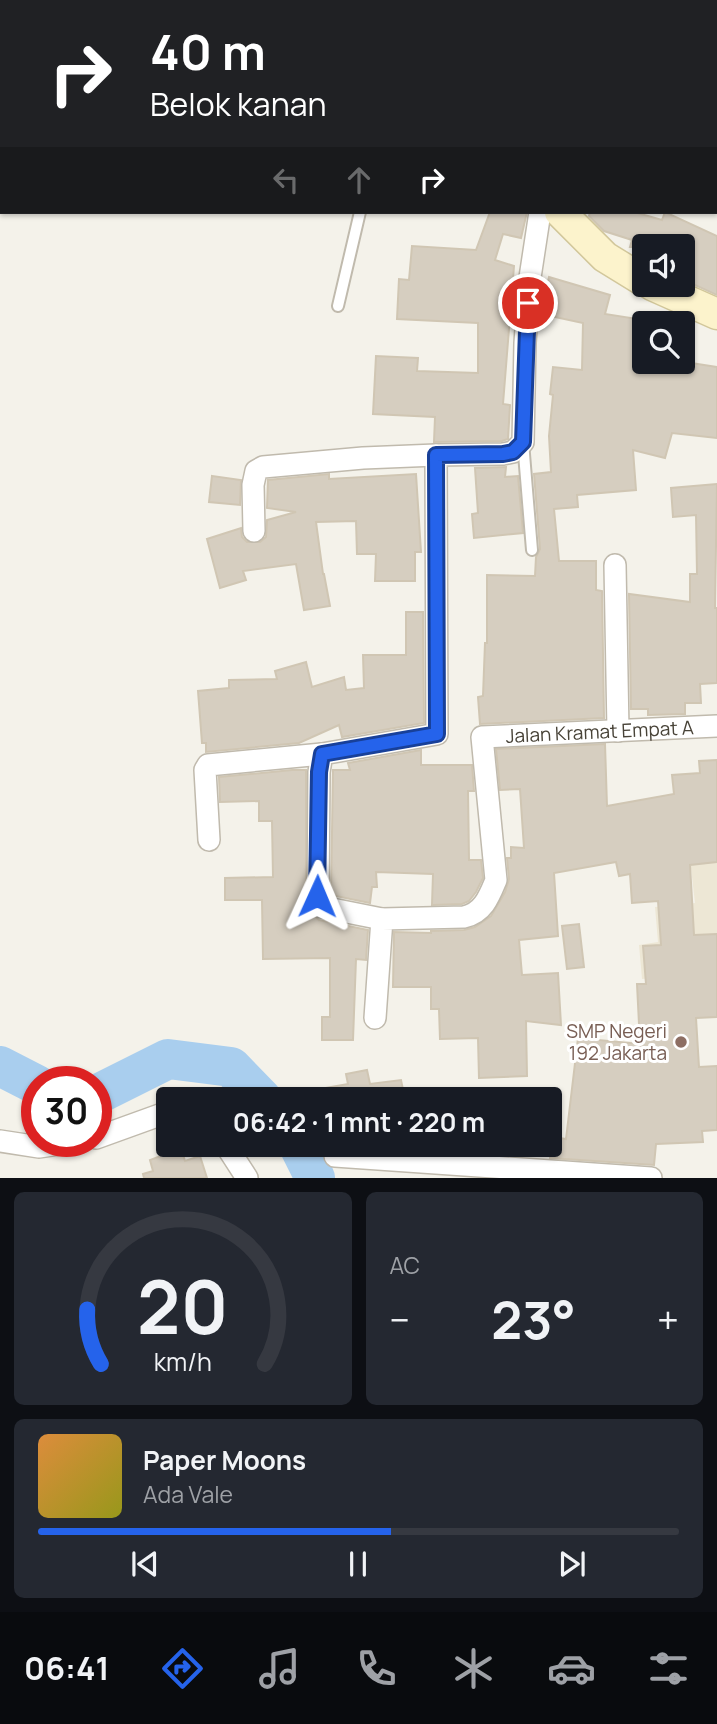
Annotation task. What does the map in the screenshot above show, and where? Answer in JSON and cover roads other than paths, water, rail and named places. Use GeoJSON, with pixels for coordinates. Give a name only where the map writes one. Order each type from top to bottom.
{"type":"FeatureCollection","features":[{"type":"Feature","properties":{"kind":"main road"},"geometry":{"type":"LineString","coordinates":[[562,214],[605,257],[632,274]]}},
{"type":"Feature","properties":{"kind":"main road"},"geometry":{"type":"LineString","coordinates":[[679,297],[717,314]]}},
{"type":"Feature","properties":{"kind":"street"},"geometry":{"type":"LineString","coordinates":[[254,531],[253,485],[256,471],[263,467],[350,459],[503,454],[513,452],[523,442],[529,284],[541,214]]}},
{"type":"Feature","properties":{"kind":"street"},"geometry":{"type":"LineString","coordinates":[[209,840],[205,770],[208,765],[322,754],[437,734],[436,455]]}},
{"type":"Feature","properties":{"kind":"street"},"geometry":{"type":"LineString","coordinates":[[615,565],[618,731]]}},
{"type":"Feature","properties":{"kind":"street","name":"Jalan Kramat Empat A"},"geometry":{"type":"LineString","coordinates":[[382,919],[464,917],[473,915],[488,900],[496,880],[482,737],[717,726]]}},
{"type":"Feature","properties":{"kind":"street"},"geometry":{"type":"LineString","coordinates":[[322,754],[319,772],[318,903],[321,906],[382,919],[375,1018]]}},
{"type":"Feature","properties":{"kind":"street"},"geometry":{"type":"LineString","coordinates":[[112,1132],[156,1116]]}},
{"type":"Feature","properties":{"kind":"street"},"geometry":{"type":"LineString","coordinates":[[0,1140],[21,1144]]}},
{"type":"Feature","properties":{"kind":"street"},"geometry":{"type":"LineString","coordinates":[[233,1157],[247,1178]]}},
{"type":"Feature","properties":{"kind":"street"},"geometry":{"type":"LineString","coordinates":[[349,1157],[651,1178]]}},
{"type":"Feature","properties":{"kind":"lane"},"geometry":{"type":"LineString","coordinates":[[338,306],[359,214]]}},
{"type":"Feature","properties":{"kind":"lane"},"geometry":{"type":"LineString","coordinates":[[523,442],[531,550]]}},
{"type":"Feature","properties":{"kind":"waterway"},"geometry":{"type":"LineString","coordinates":[[112,1087],[168,1059],[231,1067],[250,1087]]}},
{"type":"Feature","properties":{"kind":"waterway"},"geometry":{"type":"LineString","coordinates":[[0,1066],[21,1077]]}},
{"type":"Feature","properties":{"kind":"waterway"},"geometry":{"type":"LineString","coordinates":[[304,1157],[315,1178]]}},
{"type":"Feature","properties":{"kind":"place","name":"SMP Negeri 192 Jakarta"},"geometry":{"type":"Point","coordinates":[681,1042]}}]}
